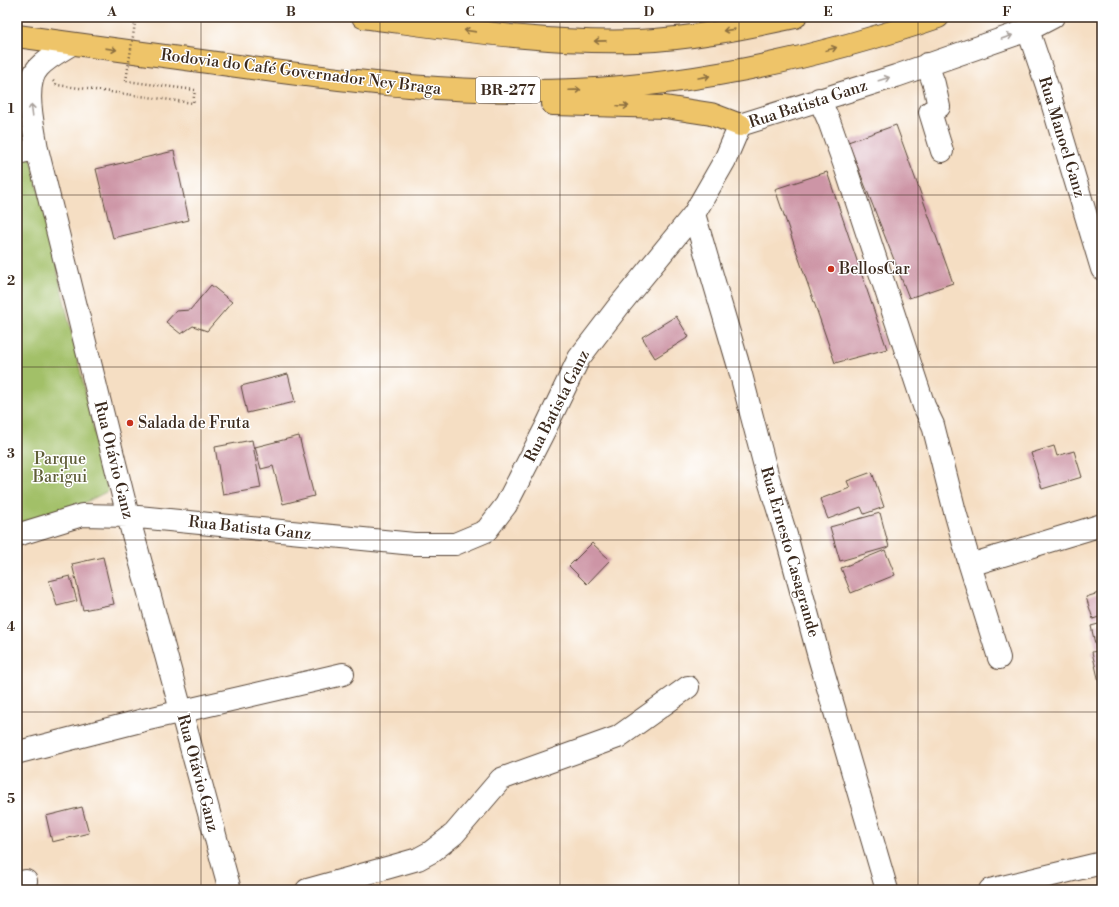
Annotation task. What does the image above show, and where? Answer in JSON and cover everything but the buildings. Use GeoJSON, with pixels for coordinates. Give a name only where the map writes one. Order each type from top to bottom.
{"type":"FeatureCollection","features":[{"type":"Feature","properties":{"kind":"highway"},"geometry":{"type":"LineString","coordinates":[[363,17],[524,38],[584,42],[638,41],[684,37],[745,28],[795,17]]}},
{"type":"Feature","properties":{"kind":"highway","name":"Rodovia do Café Governador Ney Braga"},"geometry":{"type":"LineString","coordinates":[[17,36],[362,82],[445,89],[521,91],[576,90],[637,86],[704,77],[747,69],[803,57],[938,17]]}},
{"type":"Feature","properties":{"kind":"highway"},"geometry":{"type":"LineString","coordinates":[[362,82],[484,100],[515,103],[665,107],[711,114],[740,125]]}},
{"type":"Feature","properties":{"kind":"street","name":"Rua Batista Ganz"},"geometry":{"type":"LineString","coordinates":[[17,534],[82,515],[128,516],[414,544],[454,544],[486,531],[506,505],[579,358],[618,306],[694,214],[725,160],[740,125],[896,76],[1028,30],[1053,17]]}},
{"type":"Feature","properties":{"kind":"street","name":"Rua Manoel Ganz"},"geometry":{"type":"LineString","coordinates":[[1028,30],[1102,269]]}},
{"type":"Feature","properties":{"kind":"street"},"geometry":{"type":"LineString","coordinates":[[38,68],[54,55],[72,44]]}},
{"type":"Feature","properties":{"kind":"street"},"geometry":{"type":"LineString","coordinates":[[927,64],[940,107],[930,112],[942,151]]}},
{"type":"Feature","properties":{"kind":"street","name":"Rua Otávio Ganz"},"geometry":{"type":"LineString","coordinates":[[38,68],[32,79],[27,151],[230,890]]}},
{"type":"Feature","properties":{"kind":"street"},"geometry":{"type":"LineString","coordinates":[[819,99],[829,121],[924,406],[933,425],[970,566],[999,658]]}},
{"type":"Feature","properties":{"kind":"street","name":"Rua Ernesto Casagrande"},"geometry":{"type":"LineString","coordinates":[[694,214],[739,367],[767,474],[786,535],[819,657],[887,890]]}},
{"type":"Feature","properties":{"kind":"street"},"geometry":{"type":"LineString","coordinates":[[970,566],[1102,525]]}},
{"type":"Feature","properties":{"kind":"street"},"geometry":{"type":"LineString","coordinates":[[19,752],[343,674]]}},
{"type":"Feature","properties":{"kind":"street"},"geometry":{"type":"LineString","coordinates":[[307,890],[390,867],[431,852],[454,834],[501,779],[618,737],[688,688]]}},
{"type":"Feature","properties":{"kind":"street"},"geometry":{"type":"LineString","coordinates":[[990,890],[1102,863]]}},
{"type":"Feature","properties":{"kind":"path"},"geometry":{"type":"LineString","coordinates":[[38,68],[57,85],[193,103],[196,90],[126,81],[136,17]]}},
{"type":"Feature","properties":{"kind":"green space","name":"Parque Barigui"},"geometry":{"type":"Polygon","coordinates":[[[17,96],[108,491],[17,537],[17,96]]]}},
{"type":"Feature","properties":{"kind":"place","name":"BellosCar"},"geometry":{"type":"Point","coordinates":[831,269]}},
{"type":"Feature","properties":{"kind":"place","name":"Salada de Fruta"},"geometry":{"type":"Point","coordinates":[130,423]}}]}
